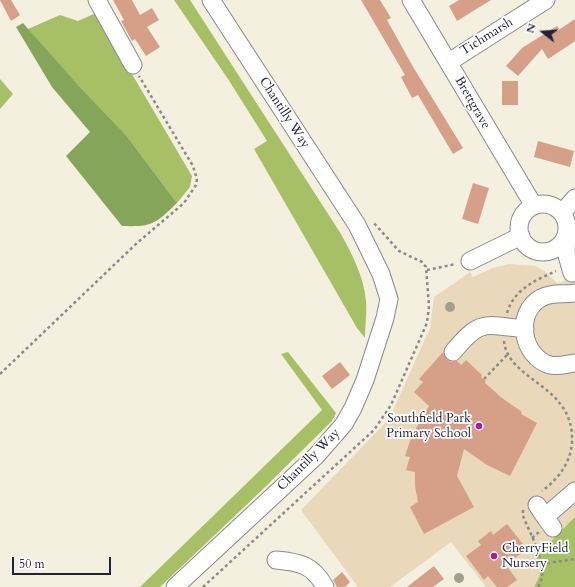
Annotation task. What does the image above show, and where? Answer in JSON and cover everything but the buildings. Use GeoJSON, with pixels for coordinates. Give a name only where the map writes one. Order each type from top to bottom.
{"type":"FeatureCollection","features":[{"type":"Feature","properties":{"kind":"street"},"geometry":{"type":"LineString","coordinates":[[98,0],[133,66]]}},
{"type":"Feature","properties":{"kind":"street","name":"Chantilly Way"},"geometry":{"type":"LineString","coordinates":[[175,587],[316,456],[339,430],[353,408],[365,380],[385,318],[389,299],[382,274],[357,225],[211,0]]}},
{"type":"Feature","properties":{"kind":"street","name":"Brettgrave"},"geometry":{"type":"LineString","coordinates":[[411,0],[534,206]]}},
{"type":"Feature","properties":{"kind":"street","name":"Tichmarsh"},"geometry":{"type":"LineString","coordinates":[[449,62],[546,0]]}},
{"type":"Feature","properties":{"kind":"street"},"geometry":{"type":"LineString","coordinates":[[562,214],[575,198]]}},
{"type":"Feature","properties":{"kind":"street"},"geometry":{"type":"LineString","coordinates":[[549,205],[562,214],[567,224],[566,252],[574,275],[561,260],[547,251],[531,248],[521,236],[520,228],[522,217],[534,206],[549,205]]}},
{"type":"Feature","properties":{"kind":"street"},"geometry":{"type":"LineString","coordinates":[[547,251],[559,246],[564,239],[567,230]]}},
{"type":"Feature","properties":{"kind":"street"},"geometry":{"type":"LineString","coordinates":[[470,261],[521,236]]}},
{"type":"Feature","properties":{"kind":"street"},"geometry":{"type":"LineString","coordinates":[[575,293],[548,295],[539,299],[529,312],[524,329],[528,345],[533,354],[540,360],[556,366],[575,363]]}},
{"type":"Feature","properties":{"kind":"street"},"geometry":{"type":"LineString","coordinates":[[453,352],[468,334],[478,327],[488,326],[524,329]]}},
{"type":"Feature","properties":{"kind":"street"},"geometry":{"type":"LineString","coordinates":[[540,510],[575,491]]}},
{"type":"Feature","properties":{"kind":"street"},"geometry":{"type":"LineString","coordinates":[[276,560],[296,562],[304,565],[316,574],[325,587]]}},
{"type":"Feature","properties":{"kind":"path"},"geometry":{"type":"LineString","coordinates":[[0,374],[137,243],[175,212],[190,196],[196,185],[197,179],[193,166],[133,66]]}},
{"type":"Feature","properties":{"kind":"path"},"geometry":{"type":"LineString","coordinates":[[427,270],[470,261]]}},
{"type":"Feature","properties":{"kind":"path"},"geometry":{"type":"LineString","coordinates":[[538,587],[543,575],[541,564],[523,516],[540,510],[555,481],[566,464],[572,443],[570,423],[564,408],[557,398],[516,364],[508,354],[505,346],[504,327],[508,309],[516,296],[529,284],[549,274]]}},
{"type":"Feature","properties":{"kind":"path"},"geometry":{"type":"LineString","coordinates":[[484,379],[508,354]]}},
{"type":"Feature","properties":{"kind":"path"},"geometry":{"type":"LineString","coordinates":[[541,564],[575,559]]}},
{"type":"Feature","properties":{"kind":"shaded area","name":"Southfield Park Primary School"},"geometry":{"type":"Polygon","coordinates":[[[509,264],[536,266],[546,272],[558,284],[575,274],[575,517],[536,556],[540,575],[534,587],[486,587],[451,542],[390,587],[358,587],[301,510],[389,419],[430,328],[434,297],[470,272],[473,277],[492,268],[509,264]]]}},
{"type":"Feature","properties":{"kind":"green space"},"geometry":{"type":"Polygon","coordinates":[[[174,0],[190,0],[341,234],[363,283],[366,306],[365,338],[357,328],[254,149],[267,141],[228,79],[174,0]]]}},
{"type":"Feature","properties":{"kind":"green space"},"geometry":{"type":"Polygon","coordinates":[[[96,13],[192,176],[190,187],[177,203],[126,135],[76,83],[28,29],[60,15],[78,21],[96,13]]]}},
{"type":"Feature","properties":{"kind":"green space"},"geometry":{"type":"Polygon","coordinates":[[[23,23],[79,86],[126,135],[177,203],[158,220],[141,226],[122,226],[66,156],[90,132],[52,87],[16,27],[23,23]]]}},
{"type":"Feature","properties":{"kind":"green space"},"geometry":{"type":"Polygon","coordinates":[[[0,79],[13,94],[0,109],[0,79]]]}},
{"type":"Feature","properties":{"kind":"green space"},"geometry":{"type":"Polygon","coordinates":[[[288,352],[336,413],[332,421],[160,587],[140,587],[322,410],[281,354],[288,352]]]}},
{"type":"Feature","properties":{"kind":"green space"},"geometry":{"type":"Polygon","coordinates":[[[575,517],[575,587],[534,587],[540,575],[536,556],[575,517]]]}},
{"type":"Feature","properties":{"kind":"place","name":"Southfield Park Primary School"},"geometry":{"type":"Point","coordinates":[479,426]}},
{"type":"Feature","properties":{"kind":"place","name":"CherryField Nursery"},"geometry":{"type":"Point","coordinates":[494,556]}}]}
